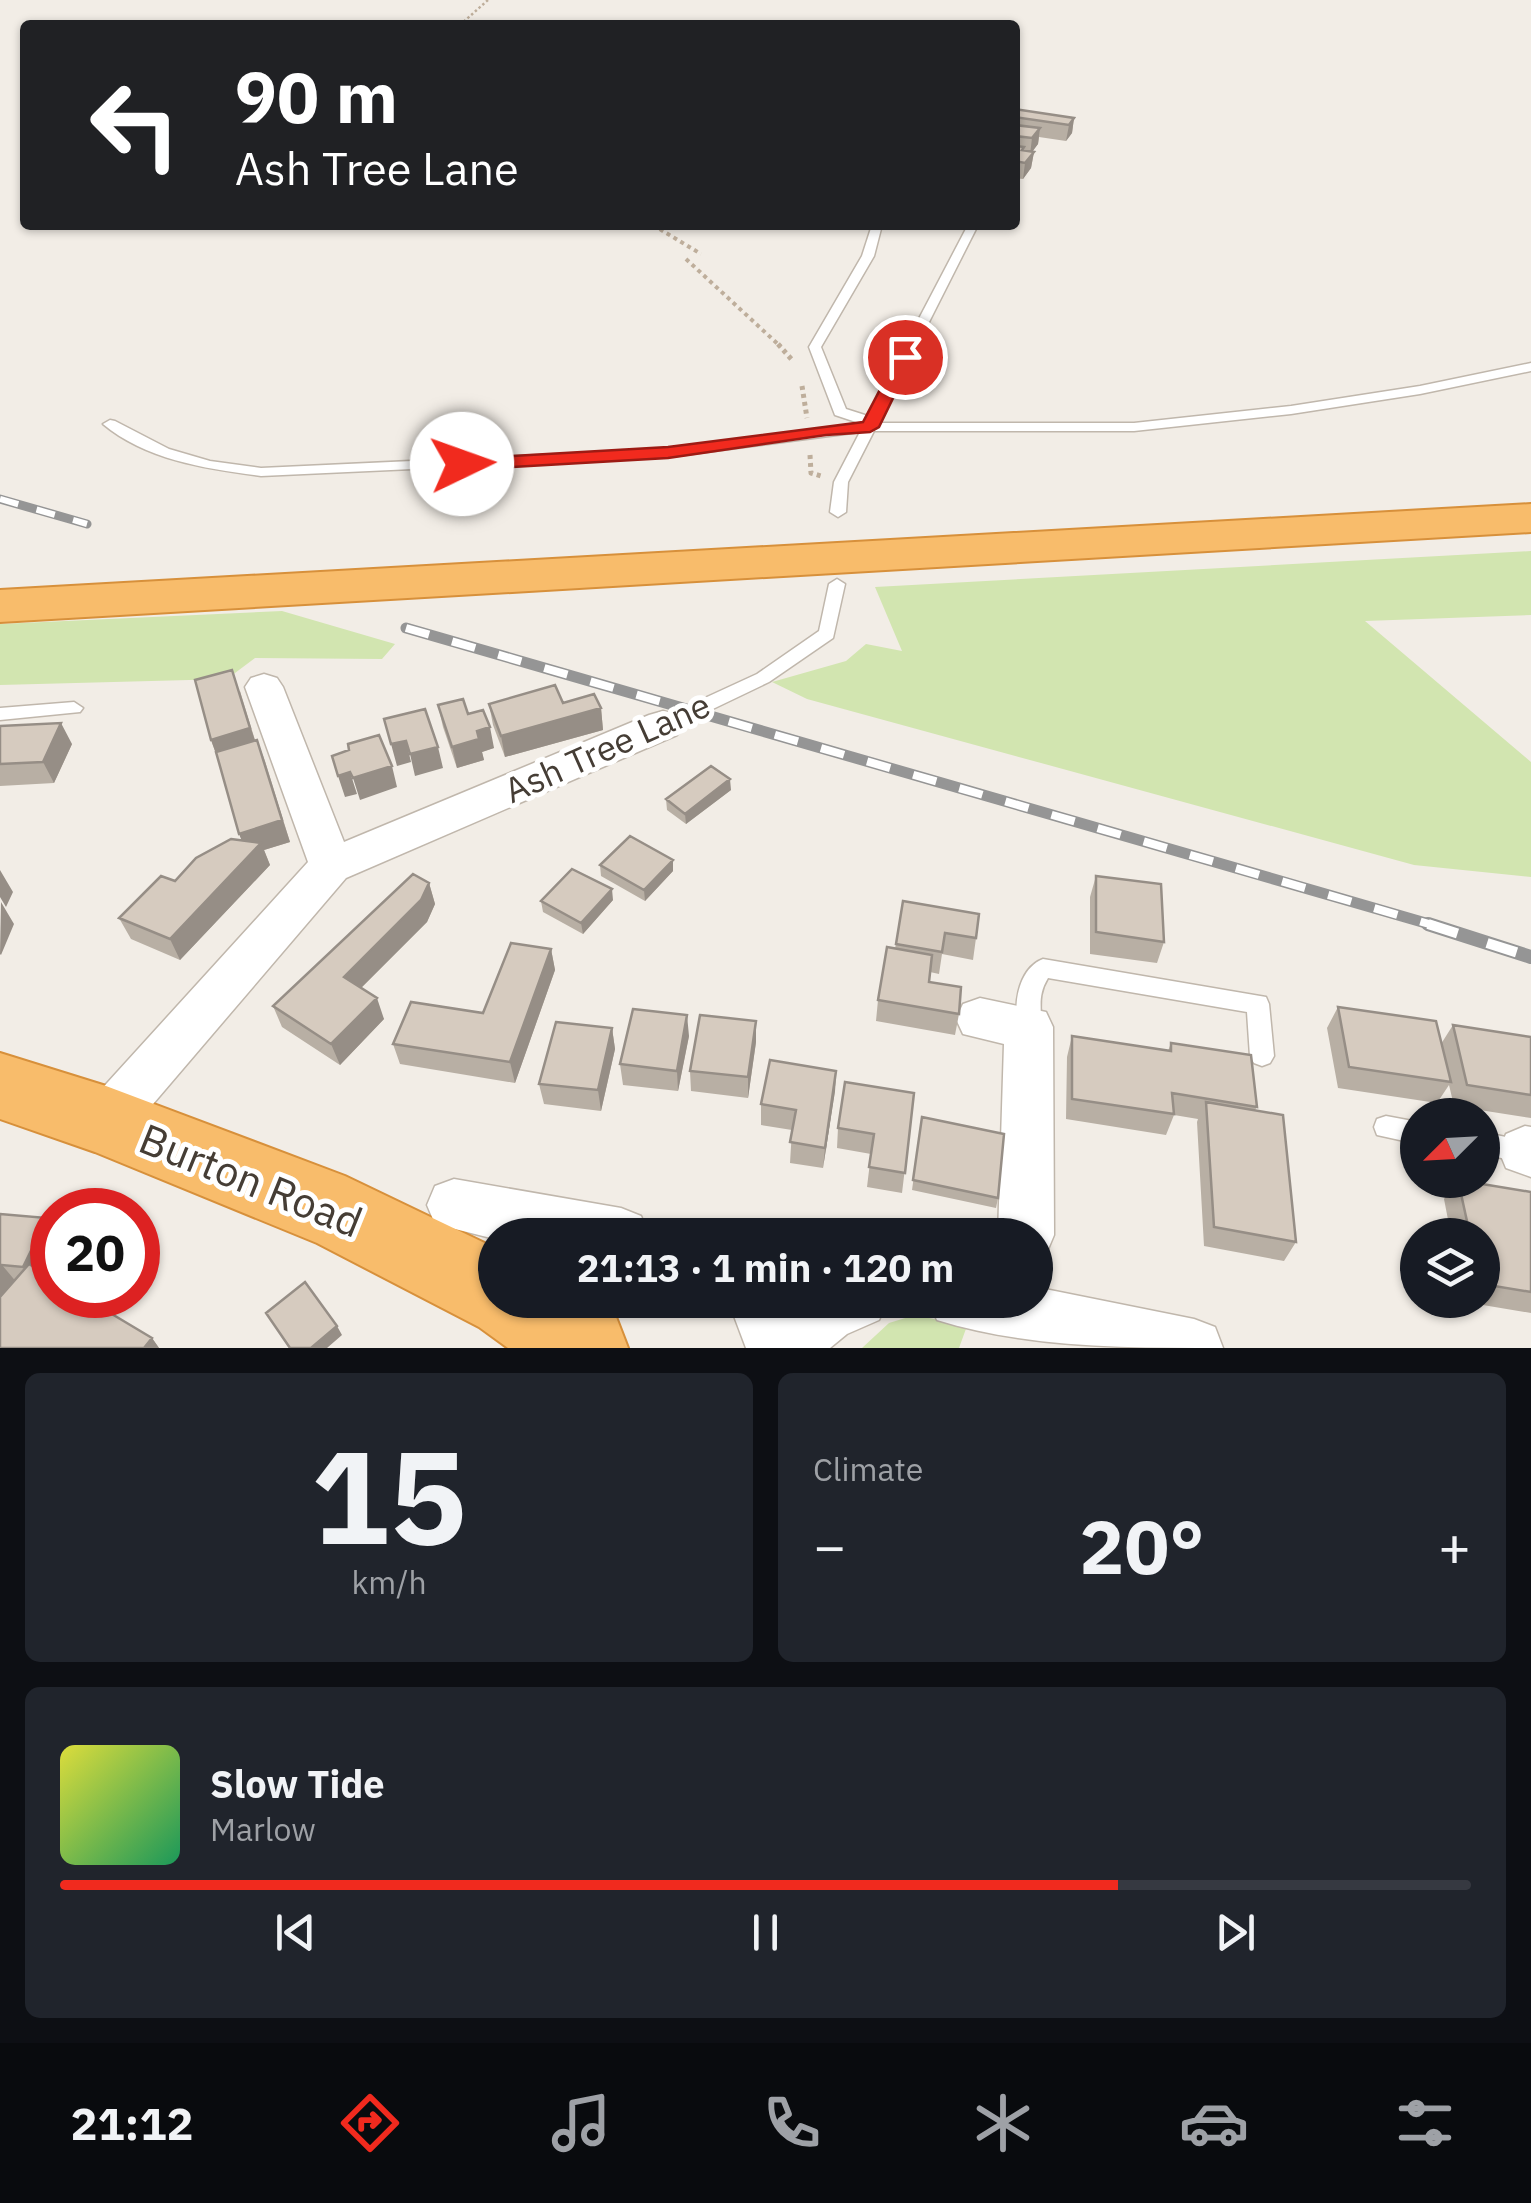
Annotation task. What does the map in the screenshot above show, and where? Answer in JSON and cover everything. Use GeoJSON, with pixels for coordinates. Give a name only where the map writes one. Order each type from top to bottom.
{"type":"FeatureCollection","features":[{"type":"Feature","properties":{"kind":"highway"},"geometry":{"type":"LineString","coordinates":[[0,570],[1522,495]]}},
{"type":"Feature","properties":{"kind":"highway"},"geometry":{"type":"LineString","coordinates":[[0,606],[1522,495]]}},
{"type":"Feature","properties":{"kind":"highway","name":"Burton Road"},"geometry":{"type":"LineString","coordinates":[[0,1086],[106,1122],[345,1215],[478,1283]]}},
{"type":"Feature","properties":{"kind":"highway"},"geometry":{"type":"LineString","coordinates":[[538,1318],[586,1348]]}},
{"type":"Feature","properties":{"kind":"street"},"geometry":{"type":"LineString","coordinates":[[264,688],[331,866]]}},
{"type":"Feature","properties":{"kind":"street","name":"Ash Tree Lane"},"geometry":{"type":"LineString","coordinates":[[106,1122],[331,866],[663,725]]}},
{"type":"Feature","properties":{"kind":"street"},"geometry":{"type":"LineString","coordinates":[[1005,1023],[1024,1218]]}},
{"type":"Feature","properties":{"kind":"street"},"geometry":{"type":"LineString","coordinates":[[454,1205],[527,1218]]}},
{"type":"Feature","properties":{"kind":"street"},"geometry":{"type":"LineString","coordinates":[[1053,1314],[1194,1348]]}},
{"type":"Feature","properties":{"kind":"street"},"geometry":{"type":"LineString","coordinates":[[765,1318],[776,1348]]}},
{"type":"Feature","properties":{"kind":"street"},"geometry":{"type":"LineString","coordinates":[[783,1348],[822,1318]]}},
{"type":"Feature","properties":{"kind":"lane"},"geometry":{"type":"LineString","coordinates":[[871,424],[840,412],[815,347],[868,256],[875,230]]}},
{"type":"Feature","properties":{"kind":"lane"},"geometry":{"type":"LineString","coordinates":[[838,512],[841,482],[970,230]]}},
{"type":"Feature","properties":{"kind":"lane"},"geometry":{"type":"LineString","coordinates":[[110,424],[164,452],[209,465],[260,472],[668,453],[871,424],[1134,427],[1310,407],[1531,367]]}},
{"type":"Feature","properties":{"kind":"lane","name":"Ash Tree Lane"},"geometry":{"type":"LineString","coordinates":[[663,725],[762,678],[828,634],[838,584]]}},
{"type":"Feature","properties":{"kind":"lane"},"geometry":{"type":"LineString","coordinates":[[0,714],[74,708]]}},
{"type":"Feature","properties":{"kind":"lane"},"geometry":{"type":"LineString","coordinates":[[1005,1023],[1043,968],[1258,1004],[1262,1056]]}},
{"type":"Feature","properties":{"kind":"lane"},"geometry":{"type":"LineString","coordinates":[[1386,1128],[1400,1130]]}},
{"type":"Feature","properties":{"kind":"path"},"geometry":{"type":"LineString","coordinates":[[466,20],[488,0]]}},
{"type":"Feature","properties":{"kind":"path"},"geometry":{"type":"LineString","coordinates":[[661,230],[701,254],[686,258],[766,330],[800,369],[808,424]]}},
{"type":"Feature","properties":{"kind":"path"},"geometry":{"type":"LineString","coordinates":[[809,440],[812,473],[841,482]]}},
{"type":"Feature","properties":{"kind":"green space"},"geometry":{"type":"Polygon","coordinates":[[[1531,551],[1531,615],[1365,621],[1531,762],[1531,877],[1414,865],[807,699],[772,682],[846,661],[866,644],[902,651],[875,587],[1531,551]]]}},
{"type":"Feature","properties":{"kind":"green space"},"geometry":{"type":"Polygon","coordinates":[[[282,611],[395,644],[382,659],[255,658],[227,679],[0,685],[0,624],[282,611]]]}},
{"type":"Feature","properties":{"kind":"green space"},"geometry":{"type":"Polygon","coordinates":[[[929,1318],[967,1326],[959,1348],[862,1348],[889,1323],[929,1318]]]}},
{"type":"Feature","properties":{"kind":"building"},"geometry":{"type":"Polygon","coordinates":[[[1020,110],[1074,118],[1069,125],[1020,118],[1020,110]]]}},
{"type":"Feature","properties":{"kind":"building"},"geometry":{"type":"Polygon","coordinates":[[[1020,126],[1040,128],[1032,138],[1020,137],[1020,126]]]}},
{"type":"Feature","properties":{"kind":"building"},"geometry":{"type":"Polygon","coordinates":[[[1020,147],[1034,152],[1025,163],[1020,162],[1020,147]]]}},
{"type":"Feature","properties":{"kind":"building"},"geometry":{"type":"Polygon","coordinates":[[[232,670],[250,728],[211,740],[195,680],[232,670]]]}},
{"type":"Feature","properties":{"kind":"building"},"geometry":{"type":"Polygon","coordinates":[[[555,685],[563,703],[594,694],[601,708],[501,736],[489,704],[555,685]]]}},
{"type":"Feature","properties":{"kind":"building"},"geometry":{"type":"Polygon","coordinates":[[[463,699],[468,714],[483,710],[490,727],[477,731],[479,739],[452,747],[438,705],[463,699]]]}},
{"type":"Feature","properties":{"kind":"building"},"geometry":{"type":"Polygon","coordinates":[[[425,709],[438,747],[410,754],[406,741],[391,744],[384,719],[425,709]]]}},
{"type":"Feature","properties":{"kind":"building"},"geometry":{"type":"Polygon","coordinates":[[[61,723],[43,762],[0,764],[0,726],[61,723]]]}},
{"type":"Feature","properties":{"kind":"building"},"geometry":{"type":"Polygon","coordinates":[[[379,735],[392,766],[353,778],[350,772],[338,776],[332,756],[349,750],[348,744],[379,735]]]}},
{"type":"Feature","properties":{"kind":"building"},"geometry":{"type":"Polygon","coordinates":[[[257,740],[282,820],[239,834],[216,752],[257,740]]]}},
{"type":"Feature","properties":{"kind":"building"},"geometry":{"type":"Polygon","coordinates":[[[711,766],[730,779],[685,814],[666,799],[711,766]]]}},
{"type":"Feature","properties":{"kind":"building"},"geometry":{"type":"Polygon","coordinates":[[[630,836],[673,860],[644,890],[600,865],[630,836]]]}},
{"type":"Feature","properties":{"kind":"building"},"geometry":{"type":"Polygon","coordinates":[[[231,839],[261,843],[170,939],[119,918],[161,876],[175,881],[196,858],[231,839]]]}},
{"type":"Feature","properties":{"kind":"building"},"geometry":{"type":"Polygon","coordinates":[[[572,869],[612,889],[581,923],[541,901],[572,869]]]}},
{"type":"Feature","properties":{"kind":"building"},"geometry":{"type":"Polygon","coordinates":[[[413,874],[429,883],[421,900],[344,977],[377,998],[331,1044],[273,1006],[413,874]]]}},
{"type":"Feature","properties":{"kind":"building"},"geometry":{"type":"Polygon","coordinates":[[[1096,876],[1161,884],[1164,942],[1096,932],[1096,876]]]}},
{"type":"Feature","properties":{"kind":"building"},"geometry":{"type":"Polygon","coordinates":[[[903,901],[979,914],[976,938],[945,933],[942,952],[896,944],[903,901]]]}},
{"type":"Feature","properties":{"kind":"building"},"geometry":{"type":"Polygon","coordinates":[[[511,943],[551,949],[510,1062],[393,1044],[411,1002],[483,1013],[511,943]]]}},
{"type":"Feature","properties":{"kind":"building"},"geometry":{"type":"Polygon","coordinates":[[[887,947],[932,955],[929,982],[961,987],[959,1014],[878,1000],[887,947]]]}},
{"type":"Feature","properties":{"kind":"building"},"geometry":{"type":"Polygon","coordinates":[[[1338,1007],[1436,1021],[1451,1082],[1349,1067],[1338,1007]]]}},
{"type":"Feature","properties":{"kind":"building"},"geometry":{"type":"Polygon","coordinates":[[[633,1009],[687,1015],[677,1071],[620,1064],[633,1009]]]}},
{"type":"Feature","properties":{"kind":"building"},"geometry":{"type":"Polygon","coordinates":[[[700,1015],[756,1021],[748,1077],[690,1071],[700,1015]]]}},
{"type":"Feature","properties":{"kind":"building"},"geometry":{"type":"Polygon","coordinates":[[[556,1022],[612,1028],[598,1090],[539,1084],[556,1022]]]}},
{"type":"Feature","properties":{"kind":"building"},"geometry":{"type":"Polygon","coordinates":[[[1453,1025],[1531,1037],[1531,1095],[1467,1085],[1453,1025]]]}},
{"type":"Feature","properties":{"kind":"building"},"geometry":{"type":"Polygon","coordinates":[[[1072,1036],[1171,1051],[1171,1043],[1251,1055],[1257,1107],[1172,1093],[1174,1114],[1072,1099],[1072,1036]]]}},
{"type":"Feature","properties":{"kind":"building"},"geometry":{"type":"Polygon","coordinates":[[[770,1060],[836,1071],[825,1148],[790,1142],[796,1110],[761,1104],[770,1060]]]}},
{"type":"Feature","properties":{"kind":"building"},"geometry":{"type":"Polygon","coordinates":[[[845,1082],[914,1093],[905,1173],[869,1167],[874,1134],[838,1128],[845,1082]]]}},
{"type":"Feature","properties":{"kind":"building"},"geometry":{"type":"Polygon","coordinates":[[[1206,1102],[1283,1115],[1296,1242],[1214,1227],[1206,1102]]]}},
{"type":"Feature","properties":{"kind":"building"},"geometry":{"type":"Polygon","coordinates":[[[922,1117],[1004,1134],[998,1198],[913,1180],[922,1117]]]}},
{"type":"Feature","properties":{"kind":"building"},"geometry":{"type":"Polygon","coordinates":[[[1500,1187],[1531,1192],[1531,1292],[1500,1287],[1500,1218],[1466,1218],[1462,1198],[1500,1198],[1500,1187]]]}},
{"type":"Feature","properties":{"kind":"building"},"geometry":{"type":"Polygon","coordinates":[[[0,1214],[30,1217],[30,1253],[23,1267],[0,1268],[0,1214]]]}},
{"type":"Feature","properties":{"kind":"building"},"geometry":{"type":"Polygon","coordinates":[[[29,1264],[30,1318],[119,1318],[152,1338],[144,1348],[0,1348],[0,1297],[29,1264]]]}},
{"type":"Feature","properties":{"kind":"building"},"geometry":{"type":"Polygon","coordinates":[[[305,1282],[337,1326],[311,1348],[290,1348],[266,1313],[305,1282]]]}},
{"type":"Feature","properties":{"kind":"railway"},"geometry":{"type":"LineString","coordinates":[[0,499],[87,524]]}},
{"type":"Feature","properties":{"kind":"railway"},"geometry":{"type":"LineString","coordinates":[[406,628],[1436,926]]}},
{"type":"Feature","properties":{"kind":"railway"},"geometry":{"type":"LineString","coordinates":[[1428,924],[1531,957]]}},
{"type":"Feature","properties":{"kind":"route"},"geometry":{"type":"LineString","coordinates":[[462,464],[668,453],[870,427],[905,357]]}}]}
